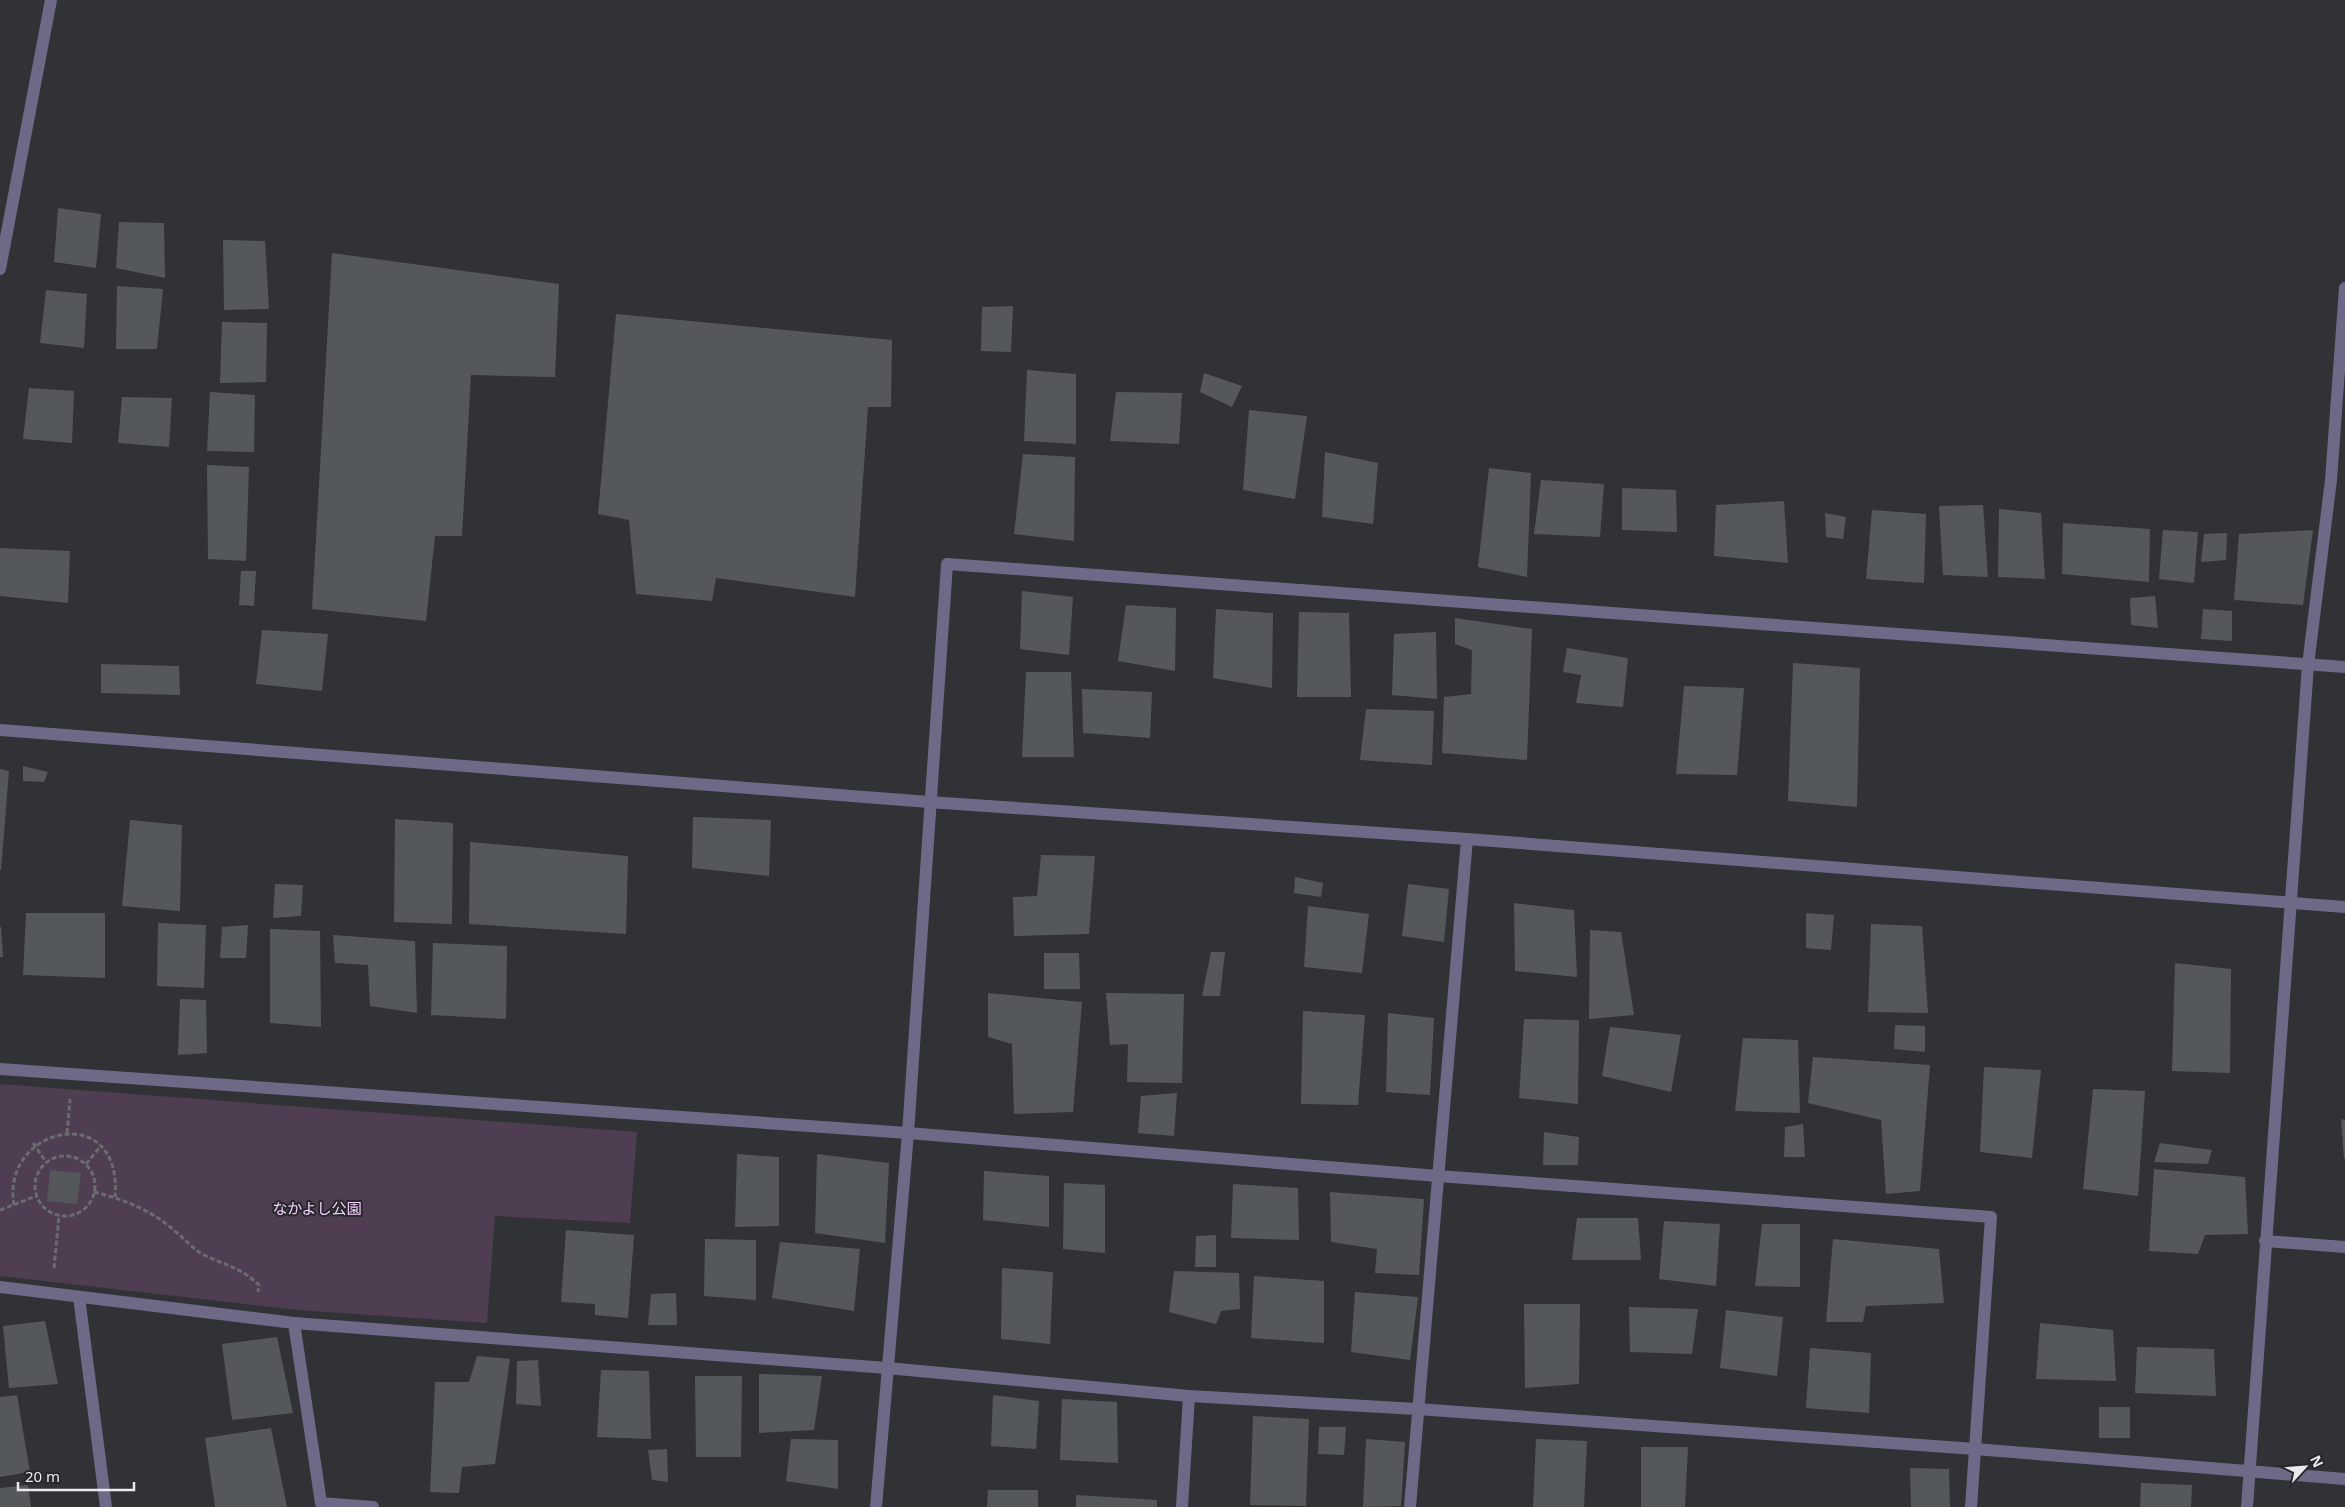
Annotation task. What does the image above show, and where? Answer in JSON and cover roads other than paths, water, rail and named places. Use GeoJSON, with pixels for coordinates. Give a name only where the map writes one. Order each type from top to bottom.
{"type":"FeatureCollection","features":[{"type":"Feature","properties":{"kind":"street"},"geometry":{"type":"LineString","coordinates":[[0,269],[51,0]]}},
{"type":"Feature","properties":{"kind":"street"},"geometry":{"type":"LineString","coordinates":[[2246,1507],[2308,664],[2331,480],[2345,288]]}},
{"type":"Feature","properties":{"kind":"street"},"geometry":{"type":"LineString","coordinates":[[876,1507],[908,1133],[929,802],[947,564],[2345,667]]}},
{"type":"Feature","properties":{"kind":"street"},"geometry":{"type":"LineString","coordinates":[[0,730],[929,802],[1468,839],[2345,907]]}},
{"type":"Feature","properties":{"kind":"street"},"geometry":{"type":"LineString","coordinates":[[1410,1507],[1417,1409],[1468,839]]}},
{"type":"Feature","properties":{"kind":"street"},"geometry":{"type":"LineString","coordinates":[[0,1069],[908,1133],[1992,1218],[1971,1507]]}},
{"type":"Feature","properties":{"kind":"street"},"geometry":{"type":"LineString","coordinates":[[2265,1242],[2345,1247]]}},
{"type":"Feature","properties":{"kind":"street"},"geometry":{"type":"LineString","coordinates":[[0,1287],[294,1323],[887,1368],[1189,1396],[1417,1409],[1975,1449],[2345,1479]]}},
{"type":"Feature","properties":{"kind":"street"},"geometry":{"type":"LineString","coordinates":[[79,1297],[106,1507]]}},
{"type":"Feature","properties":{"kind":"street"},"geometry":{"type":"LineString","coordinates":[[294,1323],[321,1503],[374,1507]]}},
{"type":"Feature","properties":{"kind":"street"},"geometry":{"type":"LineString","coordinates":[[1182,1507],[1189,1396]]}},
{"type":"Feature","properties":{"kind":"park label","name":"なかよし公園"},"geometry":{"type":"Point","coordinates":[317,1209]}}]}
